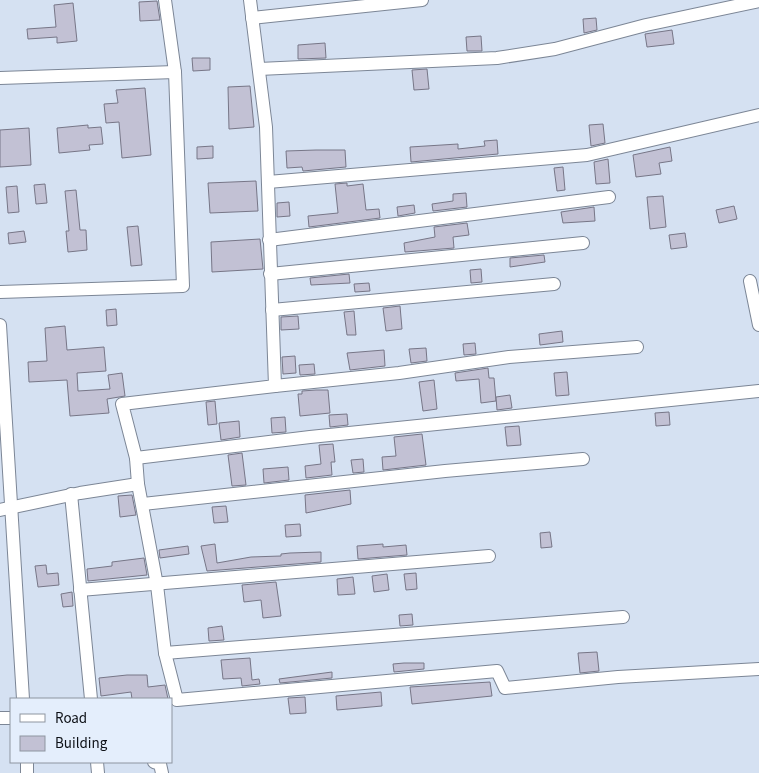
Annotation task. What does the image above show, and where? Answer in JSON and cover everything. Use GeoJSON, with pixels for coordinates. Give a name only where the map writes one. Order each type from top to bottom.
{"type":"FeatureCollection","features":[{"type":"Feature","properties":{"kind":"street"},"geometry":{"type":"LineString","coordinates":[[0,292],[183,286],[176,72],[165,0]]}},
{"type":"Feature","properties":{"kind":"street"},"geometry":{"type":"LineString","coordinates":[[250,0],[266,127],[275,386]]}},
{"type":"Feature","properties":{"kind":"street"},"geometry":{"type":"LineString","coordinates":[[252,18],[422,0]]}},
{"type":"Feature","properties":{"kind":"street"},"geometry":{"type":"LineString","coordinates":[[259,69],[497,58],[555,49],[646,25],[759,1]]}},
{"type":"Feature","properties":{"kind":"street"},"geometry":{"type":"LineString","coordinates":[[0,78],[176,72]]}},
{"type":"Feature","properties":{"kind":"street"},"geometry":{"type":"LineString","coordinates":[[268,182],[587,155],[759,115]]}},
{"type":"Feature","properties":{"kind":"street"},"geometry":{"type":"LineString","coordinates":[[269,240],[609,197]]}},
{"type":"Feature","properties":{"kind":"street"},"geometry":{"type":"LineString","coordinates":[[270,274],[583,243]]}},
{"type":"Feature","properties":{"kind":"street"},"geometry":{"type":"LineString","coordinates":[[750,281],[759,325]]}},
{"type":"Feature","properties":{"kind":"street"},"geometry":{"type":"LineString","coordinates":[[272,310],[554,284]]}},
{"type":"Feature","properties":{"kind":"street"},"geometry":{"type":"LineString","coordinates":[[0,326],[6,509],[23,698]]}},
{"type":"Feature","properties":{"kind":"street"},"geometry":{"type":"LineString","coordinates":[[637,347],[509,357],[399,373],[122,404],[136,458],[138,484],[157,585],[174,701],[497,671],[504,688],[618,677],[759,669]]}},
{"type":"Feature","properties":{"kind":"street"},"geometry":{"type":"LineString","coordinates":[[136,458],[349,432],[759,391]]}},
{"type":"Feature","properties":{"kind":"street"},"geometry":{"type":"LineString","coordinates":[[143,504],[446,471],[582,459]]}},
{"type":"Feature","properties":{"kind":"street"},"geometry":{"type":"LineString","coordinates":[[6,509],[71,494],[138,484]]}},
{"type":"Feature","properties":{"kind":"street"},"geometry":{"type":"LineString","coordinates":[[71,494],[91,698]]}},
{"type":"Feature","properties":{"kind":"street"},"geometry":{"type":"LineString","coordinates":[[80,590],[489,556]]}},
{"type":"Feature","properties":{"kind":"street"},"geometry":{"type":"LineString","coordinates":[[166,653],[623,617]]}},
{"type":"Feature","properties":{"kind":"building"},"geometry":{"type":"Polygon","coordinates":[[[157,1],[160,20],[140,21],[139,2],[157,1]]]}},
{"type":"Feature","properties":{"kind":"building"},"geometry":{"type":"Polygon","coordinates":[[[73,3],[77,41],[57,43],[57,37],[28,39],[27,29],[56,27],[54,5],[73,3]]]}},
{"type":"Feature","properties":{"kind":"building"},"geometry":{"type":"Polygon","coordinates":[[[596,18],[597,30],[584,33],[583,19],[596,18]]]}},
{"type":"Feature","properties":{"kind":"building"},"geometry":{"type":"Polygon","coordinates":[[[672,30],[674,44],[647,47],[645,34],[672,30]]]}},
{"type":"Feature","properties":{"kind":"building"},"geometry":{"type":"Polygon","coordinates":[[[481,36],[482,51],[467,51],[466,37],[481,36]]]}},
{"type":"Feature","properties":{"kind":"building"},"geometry":{"type":"Polygon","coordinates":[[[325,43],[326,58],[298,59],[298,45],[325,43]]]}},
{"type":"Feature","properties":{"kind":"building"},"geometry":{"type":"Polygon","coordinates":[[[192,58],[210,58],[210,70],[193,71],[192,58]]]}},
{"type":"Feature","properties":{"kind":"building"},"geometry":{"type":"Polygon","coordinates":[[[427,69],[429,89],[414,90],[412,70],[427,69]]]}},
{"type":"Feature","properties":{"kind":"building"},"geometry":{"type":"Polygon","coordinates":[[[250,86],[254,127],[229,129],[228,87],[250,86]]]}},
{"type":"Feature","properties":{"kind":"building"},"geometry":{"type":"Polygon","coordinates":[[[145,88],[151,155],[122,158],[119,122],[106,123],[104,104],[118,103],[116,90],[145,88]]]}},
{"type":"Feature","properties":{"kind":"building"},"geometry":{"type":"Polygon","coordinates":[[[603,124],[605,143],[591,146],[589,125],[603,124]]]}},
{"type":"Feature","properties":{"kind":"building"},"geometry":{"type":"Polygon","coordinates":[[[88,125],[88,128],[101,127],[103,144],[89,145],[90,150],[59,153],[57,128],[88,125]]]}},
{"type":"Feature","properties":{"kind":"building"},"geometry":{"type":"Polygon","coordinates":[[[29,128],[31,165],[0,167],[0,130],[29,128]]]}},
{"type":"Feature","properties":{"kind":"building"},"geometry":{"type":"Polygon","coordinates":[[[497,140],[498,154],[411,162],[410,147],[458,144],[458,149],[485,146],[484,141],[497,140]]]}},
{"type":"Feature","properties":{"kind":"building"},"geometry":{"type":"Polygon","coordinates":[[[213,146],[213,158],[197,159],[197,147],[213,146]]]}},
{"type":"Feature","properties":{"kind":"building"},"geometry":{"type":"Polygon","coordinates":[[[670,147],[672,161],[659,163],[661,174],[636,177],[633,155],[670,147]]]}},
{"type":"Feature","properties":{"kind":"building"},"geometry":{"type":"Polygon","coordinates":[[[345,150],[346,167],[303,171],[302,167],[287,168],[286,151],[345,150]]]}},
{"type":"Feature","properties":{"kind":"building"},"geometry":{"type":"Polygon","coordinates":[[[608,159],[610,183],[596,184],[594,162],[608,159]]]}},
{"type":"Feature","properties":{"kind":"building"},"geometry":{"type":"Polygon","coordinates":[[[563,167],[565,190],[557,191],[554,168],[563,167]]]}},
{"type":"Feature","properties":{"kind":"building"},"geometry":{"type":"Polygon","coordinates":[[[256,181],[258,211],[210,213],[208,183],[256,181]]]}},
{"type":"Feature","properties":{"kind":"building"},"geometry":{"type":"Polygon","coordinates":[[[347,183],[347,186],[363,184],[366,210],[379,209],[380,218],[309,227],[308,216],[338,213],[335,184],[347,183]]]}},
{"type":"Feature","properties":{"kind":"building"},"geometry":{"type":"Polygon","coordinates":[[[45,184],[47,203],[36,204],[34,185],[45,184]]]}},
{"type":"Feature","properties":{"kind":"building"},"geometry":{"type":"Polygon","coordinates":[[[17,186],[19,212],[8,213],[6,187],[17,186]]]}},
{"type":"Feature","properties":{"kind":"building"},"geometry":{"type":"Polygon","coordinates":[[[76,190],[80,230],[86,230],[87,250],[68,252],[66,231],[69,231],[65,191],[76,190]]]}},
{"type":"Feature","properties":{"kind":"building"},"geometry":{"type":"Polygon","coordinates":[[[466,193],[467,207],[433,211],[432,204],[453,201],[453,194],[466,193]]]}},
{"type":"Feature","properties":{"kind":"building"},"geometry":{"type":"Polygon","coordinates":[[[663,196],[666,227],[650,229],[647,197],[663,196]]]}},
{"type":"Feature","properties":{"kind":"building"},"geometry":{"type":"Polygon","coordinates":[[[289,202],[290,216],[277,217],[277,203],[289,202]]]}},
{"type":"Feature","properties":{"kind":"building"},"geometry":{"type":"Polygon","coordinates":[[[414,205],[415,213],[398,216],[397,207],[414,205]]]}},
{"type":"Feature","properties":{"kind":"building"},"geometry":{"type":"Polygon","coordinates":[[[734,206],[737,219],[719,223],[716,210],[734,206]]]}},
{"type":"Feature","properties":{"kind":"building"},"geometry":{"type":"Polygon","coordinates":[[[594,207],[595,221],[563,223],[561,212],[594,207]]]}},
{"type":"Feature","properties":{"kind":"building"},"geometry":{"type":"Polygon","coordinates":[[[467,223],[469,235],[453,237],[454,248],[405,252],[404,243],[435,237],[434,227],[467,223]]]}},
{"type":"Feature","properties":{"kind":"building"},"geometry":{"type":"Polygon","coordinates":[[[138,226],[142,265],[131,266],[127,227],[138,226]]]}},
{"type":"Feature","properties":{"kind":"building"},"geometry":{"type":"Polygon","coordinates":[[[24,231],[26,242],[9,244],[8,233],[24,231]]]}},
{"type":"Feature","properties":{"kind":"building"},"geometry":{"type":"Polygon","coordinates":[[[685,233],[687,247],[671,249],[669,235],[685,233]]]}},
{"type":"Feature","properties":{"kind":"building"},"geometry":{"type":"Polygon","coordinates":[[[260,239],[263,269],[212,272],[211,242],[260,239]]]}},
{"type":"Feature","properties":{"kind":"building"},"geometry":{"type":"Polygon","coordinates":[[[544,255],[545,262],[510,267],[510,258],[544,255]]]}},
{"type":"Feature","properties":{"kind":"building"},"geometry":{"type":"Polygon","coordinates":[[[481,269],[482,282],[471,283],[470,270],[481,269]]]}},
{"type":"Feature","properties":{"kind":"building"},"geometry":{"type":"Polygon","coordinates":[[[349,274],[350,283],[311,285],[310,278],[349,274]]]}},
{"type":"Feature","properties":{"kind":"building"},"geometry":{"type":"Polygon","coordinates":[[[369,283],[370,291],[355,292],[354,284],[369,283]]]}},
{"type":"Feature","properties":{"kind":"building"},"geometry":{"type":"Polygon","coordinates":[[[400,306],[402,329],[386,331],[383,308],[400,306]]]}},
{"type":"Feature","properties":{"kind":"building"},"geometry":{"type":"Polygon","coordinates":[[[116,309],[117,325],[107,326],[106,310],[116,309]]]}},
{"type":"Feature","properties":{"kind":"building"},"geometry":{"type":"Polygon","coordinates":[[[354,311],[356,335],[347,335],[344,312],[354,311]]]}},
{"type":"Feature","properties":{"kind":"building"},"geometry":{"type":"Polygon","coordinates":[[[298,316],[299,329],[281,330],[281,317],[298,316]]]}},
{"type":"Feature","properties":{"kind":"building"},"geometry":{"type":"Polygon","coordinates":[[[65,326],[67,350],[104,347],[106,371],[77,373],[78,391],[110,389],[108,375],[122,373],[125,396],[107,399],[109,413],[70,416],[67,380],[29,382],[28,362],[47,361],[45,328],[65,326]]]}},
{"type":"Feature","properties":{"kind":"building"},"geometry":{"type":"Polygon","coordinates":[[[562,331],[563,342],[540,345],[539,334],[562,331]]]}},
{"type":"Feature","properties":{"kind":"building"},"geometry":{"type":"Polygon","coordinates":[[[475,343],[476,354],[464,355],[463,344],[475,343]]]}},
{"type":"Feature","properties":{"kind":"building"},"geometry":{"type":"Polygon","coordinates":[[[426,348],[427,361],[411,363],[409,349],[426,348]]]}},
{"type":"Feature","properties":{"kind":"building"},"geometry":{"type":"Polygon","coordinates":[[[384,350],[385,366],[350,370],[347,353],[384,350]]]}},
{"type":"Feature","properties":{"kind":"building"},"geometry":{"type":"Polygon","coordinates":[[[295,356],[296,373],[283,374],[282,357],[295,356]]]}},
{"type":"Feature","properties":{"kind":"building"},"geometry":{"type":"Polygon","coordinates":[[[314,364],[315,374],[300,375],[299,365],[314,364]]]}},
{"type":"Feature","properties":{"kind":"building"},"geometry":{"type":"Polygon","coordinates":[[[488,368],[489,378],[494,378],[496,401],[481,403],[479,379],[456,381],[455,373],[488,368]]]}},
{"type":"Feature","properties":{"kind":"building"},"geometry":{"type":"Polygon","coordinates":[[[567,372],[569,395],[556,396],[554,373],[567,372]]]}},
{"type":"Feature","properties":{"kind":"building"},"geometry":{"type":"Polygon","coordinates":[[[434,380],[437,409],[423,411],[419,382],[434,380]]]}},
{"type":"Feature","properties":{"kind":"building"},"geometry":{"type":"Polygon","coordinates":[[[328,390],[330,413],[300,416],[298,394],[302,394],[302,391],[328,390]]]}},
{"type":"Feature","properties":{"kind":"building"},"geometry":{"type":"Polygon","coordinates":[[[510,395],[512,408],[497,410],[496,397],[510,395]]]}},
{"type":"Feature","properties":{"kind":"building"},"geometry":{"type":"Polygon","coordinates":[[[215,401],[217,424],[208,425],[206,402],[215,401]]]}},
{"type":"Feature","properties":{"kind":"building"},"geometry":{"type":"Polygon","coordinates":[[[669,412],[670,425],[656,426],[655,413],[669,412]]]}},
{"type":"Feature","properties":{"kind":"building"},"geometry":{"type":"Polygon","coordinates":[[[347,414],[348,425],[330,427],[329,415],[347,414]]]}},
{"type":"Feature","properties":{"kind":"building"},"geometry":{"type":"Polygon","coordinates":[[[285,417],[286,432],[272,433],[271,418],[285,417]]]}},
{"type":"Feature","properties":{"kind":"building"},"geometry":{"type":"Polygon","coordinates":[[[239,421],[240,437],[221,440],[219,423],[239,421]]]}},
{"type":"Feature","properties":{"kind":"building"},"geometry":{"type":"Polygon","coordinates":[[[519,426],[521,445],[507,446],[505,427],[519,426]]]}},
{"type":"Feature","properties":{"kind":"building"},"geometry":{"type":"Polygon","coordinates":[[[422,434],[426,465],[383,470],[382,457],[396,456],[394,437],[422,434]]]}},
{"type":"Feature","properties":{"kind":"building"},"geometry":{"type":"Polygon","coordinates":[[[333,444],[335,462],[331,462],[332,475],[306,478],[305,466],[321,464],[319,445],[333,444]]]}},
{"type":"Feature","properties":{"kind":"building"},"geometry":{"type":"Polygon","coordinates":[[[242,453],[246,485],[232,486],[228,455],[242,453]]]}},
{"type":"Feature","properties":{"kind":"building"},"geometry":{"type":"Polygon","coordinates":[[[363,459],[364,472],[353,473],[351,460],[363,459]]]}},
{"type":"Feature","properties":{"kind":"building"},"geometry":{"type":"Polygon","coordinates":[[[288,467],[289,480],[264,483],[263,469],[288,467]]]}},
{"type":"Feature","properties":{"kind":"building"},"geometry":{"type":"Polygon","coordinates":[[[350,490],[351,504],[306,513],[305,495],[350,490]]]}},
{"type":"Feature","properties":{"kind":"building"},"geometry":{"type":"Polygon","coordinates":[[[132,495],[136,515],[120,517],[118,496],[132,495]]]}},
{"type":"Feature","properties":{"kind":"building"},"geometry":{"type":"Polygon","coordinates":[[[226,506],[228,522],[214,523],[212,507],[226,506]]]}},
{"type":"Feature","properties":{"kind":"building"},"geometry":{"type":"Polygon","coordinates":[[[300,524],[301,536],[286,537],[285,525],[300,524]]]}},
{"type":"Feature","properties":{"kind":"building"},"geometry":{"type":"Polygon","coordinates":[[[550,532],[552,547],[541,548],[540,533],[550,532]]]}},
{"type":"Feature","properties":{"kind":"building"},"geometry":{"type":"Polygon","coordinates":[[[215,544],[217,563],[251,557],[321,552],[321,562],[207,571],[201,546],[215,544]]]}},
{"type":"Feature","properties":{"kind":"building"},"geometry":{"type":"Polygon","coordinates":[[[383,544],[383,547],[406,545],[407,555],[358,559],[357,546],[383,544]]]}},
{"type":"Feature","properties":{"kind":"building"},"geometry":{"type":"Polygon","coordinates":[[[188,546],[189,554],[160,558],[159,550],[188,546]]]}},
{"type":"Feature","properties":{"kind":"building"},"geometry":{"type":"Polygon","coordinates":[[[144,558],[147,575],[88,581],[87,569],[112,566],[112,562],[144,558]]]}},
{"type":"Feature","properties":{"kind":"building"},"geometry":{"type":"Polygon","coordinates":[[[46,565],[47,574],[58,573],[59,585],[38,587],[35,566],[46,565]]]}},
{"type":"Feature","properties":{"kind":"building"},"geometry":{"type":"Polygon","coordinates":[[[416,573],[417,589],[406,590],[404,574],[416,573]]]}},
{"type":"Feature","properties":{"kind":"building"},"geometry":{"type":"Polygon","coordinates":[[[387,574],[389,590],[374,592],[372,576],[387,574]]]}},
{"type":"Feature","properties":{"kind":"building"},"geometry":{"type":"Polygon","coordinates":[[[353,577],[355,594],[338,595],[337,579],[353,577]]]}},
{"type":"Feature","properties":{"kind":"building"},"geometry":{"type":"Polygon","coordinates":[[[276,582],[281,616],[263,618],[261,600],[244,602],[242,585],[276,582]]]}},
{"type":"Feature","properties":{"kind":"building"},"geometry":{"type":"Polygon","coordinates":[[[72,592],[73,606],[63,607],[61,594],[72,592]]]}},
{"type":"Feature","properties":{"kind":"building"},"geometry":{"type":"Polygon","coordinates":[[[412,614],[413,625],[400,626],[399,615],[412,614]]]}},
{"type":"Feature","properties":{"kind":"building"},"geometry":{"type":"Polygon","coordinates":[[[222,626],[224,640],[209,641],[208,628],[222,626]]]}},
{"type":"Feature","properties":{"kind":"building"},"geometry":{"type":"Polygon","coordinates":[[[597,652],[599,671],[580,673],[578,653],[597,652]]]}},
{"type":"Feature","properties":{"kind":"building"},"geometry":{"type":"Polygon","coordinates":[[[250,658],[252,680],[259,679],[260,684],[242,686],[241,678],[223,679],[221,660],[250,658]]]}},
{"type":"Feature","properties":{"kind":"building"},"geometry":{"type":"Polygon","coordinates":[[[424,663],[424,669],[394,672],[393,664],[424,663]]]}},
{"type":"Feature","properties":{"kind":"building"},"geometry":{"type":"Polygon","coordinates":[[[332,672],[332,678],[280,683],[279,679],[332,672]]]}},
{"type":"Feature","properties":{"kind":"building"},"geometry":{"type":"Polygon","coordinates":[[[147,675],[148,687],[165,685],[168,698],[132,698],[131,692],[101,696],[99,678],[147,675]]]}},
{"type":"Feature","properties":{"kind":"building"},"geometry":{"type":"Polygon","coordinates":[[[490,682],[492,696],[412,704],[410,687],[490,682]]]}},
{"type":"Feature","properties":{"kind":"building"},"geometry":{"type":"Polygon","coordinates":[[[381,692],[382,706],[337,710],[336,696],[381,692]]]}},
{"type":"Feature","properties":{"kind":"building"},"geometry":{"type":"Polygon","coordinates":[[[305,697],[306,713],[290,714],[288,698],[305,697]]]}}]}
